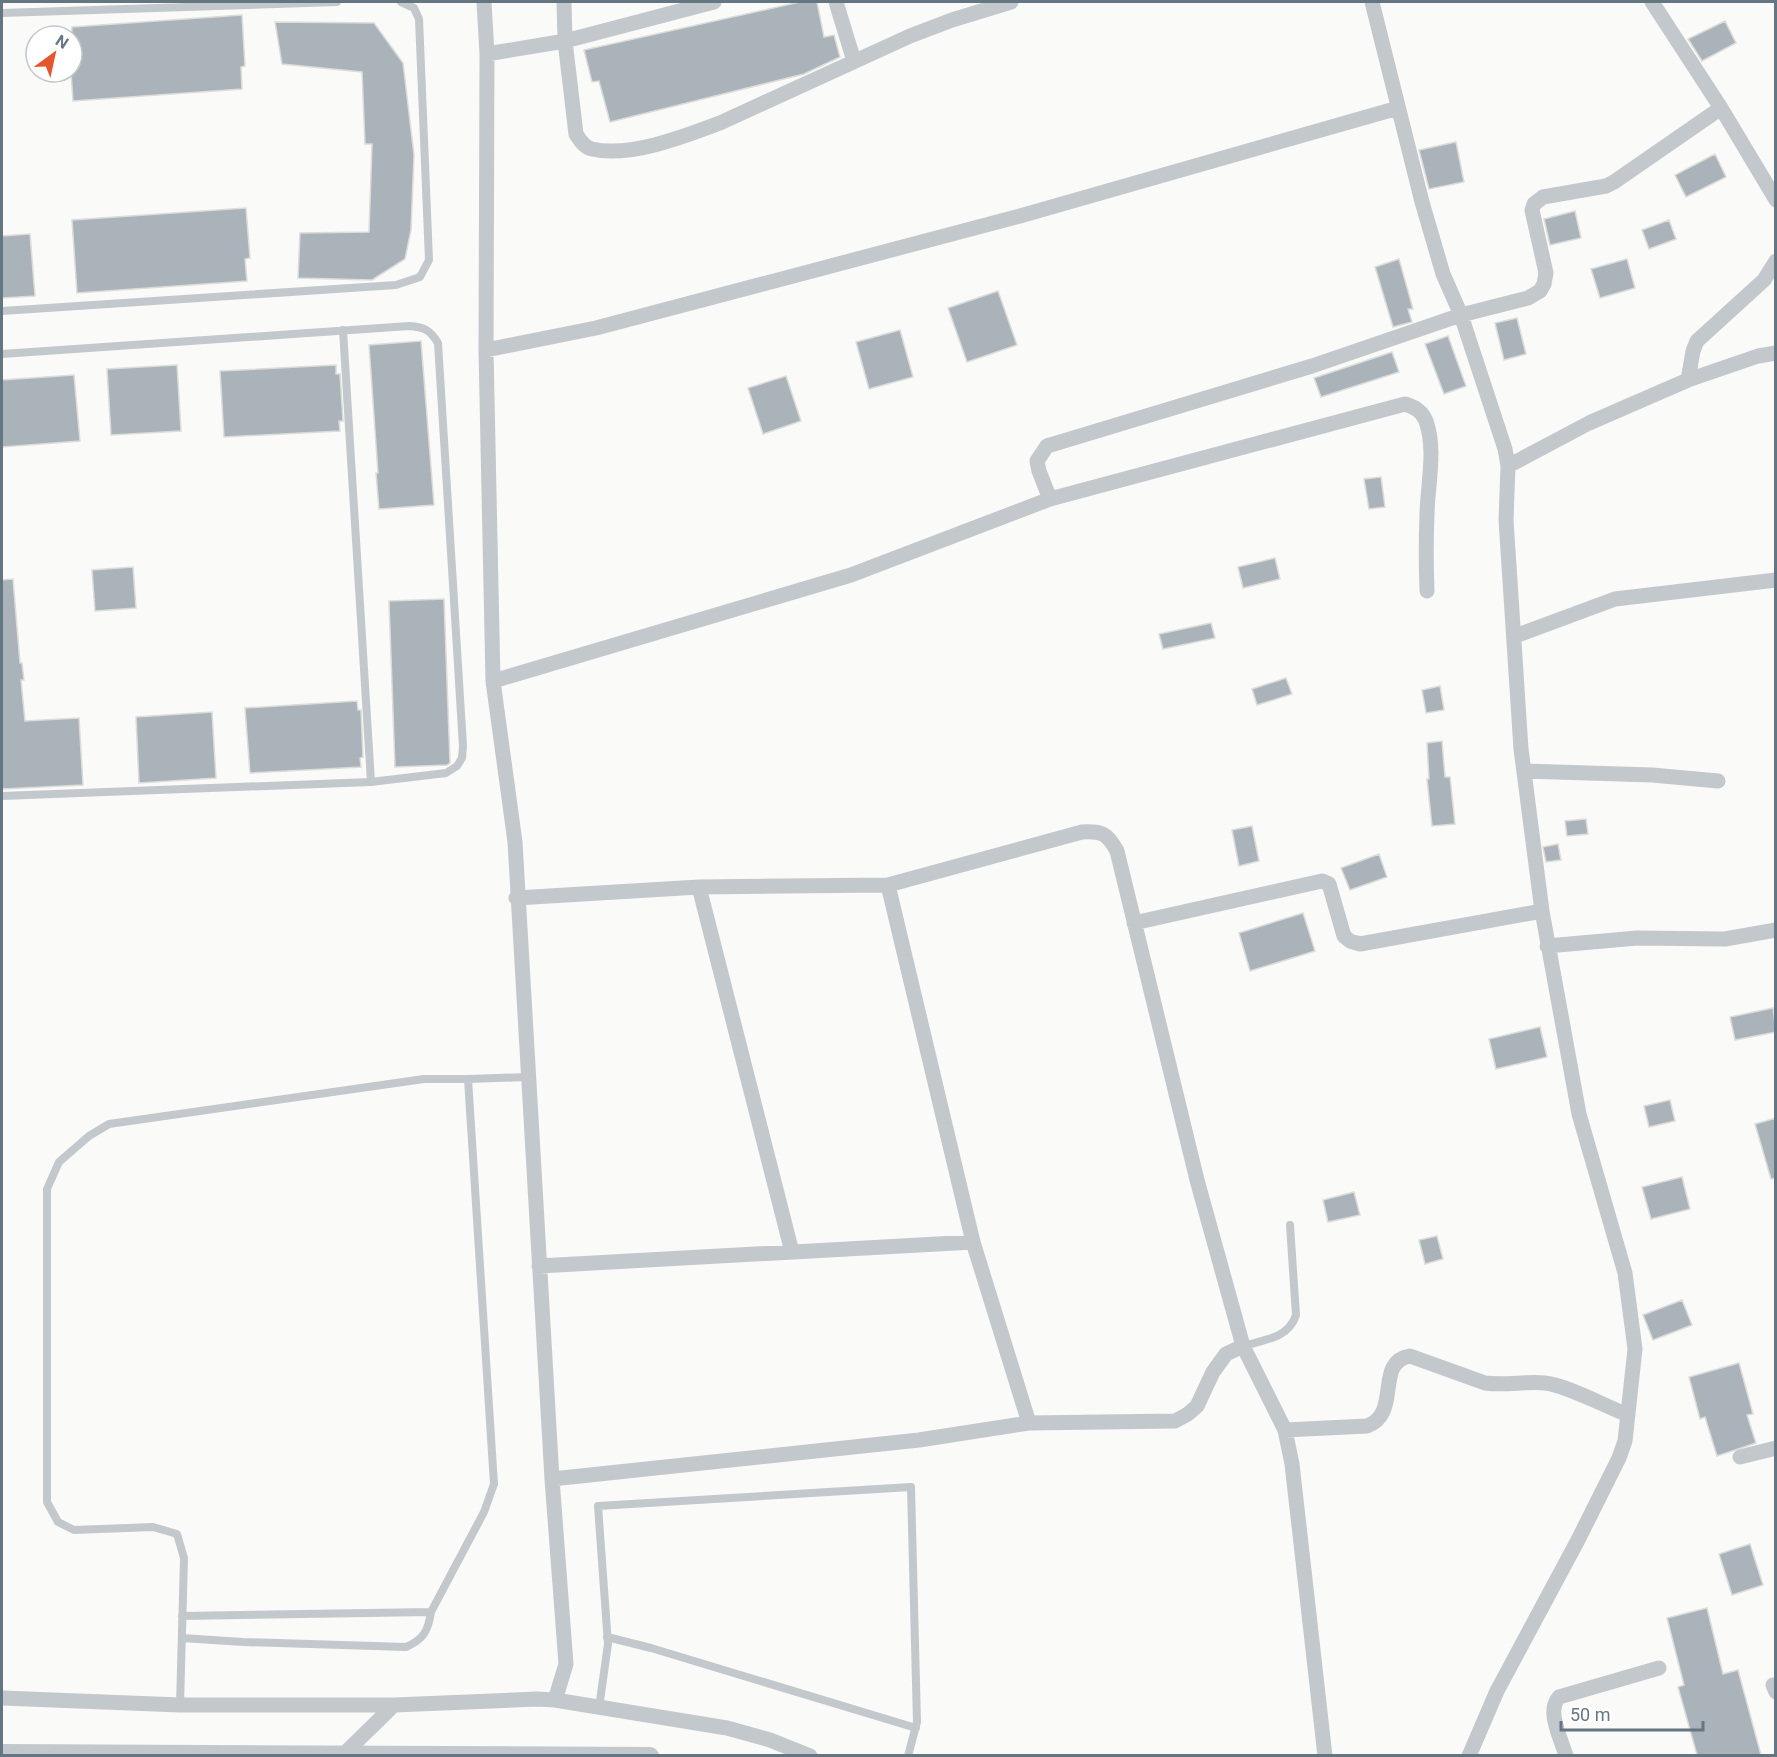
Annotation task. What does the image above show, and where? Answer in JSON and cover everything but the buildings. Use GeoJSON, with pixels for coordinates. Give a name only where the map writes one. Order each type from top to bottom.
{"type":"FeatureCollection","features":[{"type":"Feature","properties":{"kind":"street"},"geometry":{"type":"LineString","coordinates":[[484,2],[487,54],[486,350],[493,681],[515,842],[516,898],[552,1479],[566,1664],[555,1700]]}},
{"type":"Feature","properties":{"kind":"street"},"geometry":{"type":"LineString","coordinates":[[564,2],[565,40],[576,134],[582,144],[591,149],[618,151],[667,143],[720,123],[854,61],[952,20],[1011,2]]}},
{"type":"Feature","properties":{"kind":"street"},"geometry":{"type":"LineString","coordinates":[[487,54],[565,40],[714,2]]}},
{"type":"Feature","properties":{"kind":"street"},"geometry":{"type":"LineString","coordinates":[[836,2],[854,61]]}},
{"type":"Feature","properties":{"kind":"street"},"geometry":{"type":"LineString","coordinates":[[1372,2],[1443,274],[1461,315],[1502,437],[1508,466],[1506,520],[1524,771],[1547,946],[1579,1114],[1628,1286],[1635,1350],[1625,1441],[1619,1458],[1497,1691],[1469,1755]]}},
{"type":"Feature","properties":{"kind":"street"},"geometry":{"type":"LineString","coordinates":[[1652,2],[1721,108],[1776,200]]}},
{"type":"Feature","properties":{"kind":"street"},"geometry":{"type":"LineString","coordinates":[[486,350],[597,328],[1020,216],[1398,108]]}},
{"type":"Feature","properties":{"kind":"street"},"geometry":{"type":"LineString","coordinates":[[1050,499],[1037,460],[1047,446],[1312,366],[1461,315],[1528,298],[1540,291],[1546,273],[1532,210],[1538,200],[1606,186],[1614,182],[1721,108]]}},
{"type":"Feature","properties":{"kind":"street"},"geometry":{"type":"LineString","coordinates":[[1688,380],[1697,341],[1764,280],[1776,261]]}},
{"type":"Feature","properties":{"kind":"street"},"geometry":{"type":"LineString","coordinates":[[1508,466],[1589,423],[1688,380],[1758,356],[1776,353]]}},
{"type":"Feature","properties":{"kind":"street"},"geometry":{"type":"LineString","coordinates":[[493,681],[851,575],[1050,499],[1406,404],[1415,407],[1426,421],[1431,455],[1427,511],[1426,591]]}},
{"type":"Feature","properties":{"kind":"street"},"geometry":{"type":"LineString","coordinates":[[1515,636],[1615,600],[1776,580]]}},
{"type":"Feature","properties":{"kind":"street"},"geometry":{"type":"LineString","coordinates":[[1524,771],[1652,775],[1718,781]]}},
{"type":"Feature","properties":{"kind":"street"},"geometry":{"type":"LineString","coordinates":[[516,898],[699,887],[888,885],[1082,832],[1099,831],[1110,839],[1117,850],[1197,1180],[1243,1346],[1285,1430],[1292,1464],[1325,1755]]}},
{"type":"Feature","properties":{"kind":"street"},"geometry":{"type":"LineString","coordinates":[[1134,923],[1322,881],[1329,884],[1333,893],[1344,936],[1360,944],[1542,911]]}},
{"type":"Feature","properties":{"kind":"street"},"geometry":{"type":"LineString","coordinates":[[888,885],[973,1242],[1029,1423]]}},
{"type":"Feature","properties":{"kind":"street"},"geometry":{"type":"LineString","coordinates":[[699,887],[792,1252]]}},
{"type":"Feature","properties":{"kind":"street"},"geometry":{"type":"LineString","coordinates":[[1547,946],[1637,938],[1725,939],[1776,930]]}},
{"type":"Feature","properties":{"kind":"street"},"geometry":{"type":"LineString","coordinates":[[539,1266],[973,1242]]}},
{"type":"Feature","properties":{"kind":"street"},"geometry":{"type":"LineString","coordinates":[[552,1479],[919,1440],[1029,1423],[1175,1421],[1197,1406],[1213,1372],[1226,1354],[1243,1346]]}},
{"type":"Feature","properties":{"kind":"street"},"geometry":{"type":"LineString","coordinates":[[1285,1430],[1375,1424],[1385,1410],[1391,1371],[1396,1362],[1410,1356],[1485,1383],[1496,1385],[1533,1382],[1555,1385],[1628,1415]]}},
{"type":"Feature","properties":{"kind":"street"},"geometry":{"type":"LineString","coordinates":[[1740,1457],[1776,1448]]}},
{"type":"Feature","properties":{"kind":"street"},"geometry":{"type":"LineString","coordinates":[[1566,1755],[1552,1710],[1554,1702],[1559,1697],[1659,1668]]}},
{"type":"Feature","properties":{"kind":"street"},"geometry":{"type":"LineString","coordinates":[[2,1698],[180,1705],[394,1705],[555,1700],[727,1728],[749,1733],[810,1755]]}},
{"type":"Feature","properties":{"kind":"street"},"geometry":{"type":"LineString","coordinates":[[345,1753],[394,1705]]}},
{"type":"Feature","properties":{"kind":"street"},"geometry":{"type":"LineString","coordinates":[[2,1753],[650,1755]]}},
{"type":"Feature","properties":{"kind":"lane"},"geometry":{"type":"LineString","coordinates":[[2,13],[337,2]]}},
{"type":"Feature","properties":{"kind":"lane"},"geometry":{"type":"LineString","coordinates":[[2,311],[396,285],[420,277],[429,260],[419,20],[414,8],[401,2]]}},
{"type":"Feature","properties":{"kind":"lane"},"geometry":{"type":"LineString","coordinates":[[2,354],[409,326],[423,327],[431,332],[438,343],[463,746],[462,758],[457,766],[446,773],[371,782],[2,796]]}},
{"type":"Feature","properties":{"kind":"lane"},"geometry":{"type":"LineString","coordinates":[[343,330],[371,782]]}},
{"type":"Feature","properties":{"kind":"lane"},"geometry":{"type":"LineString","coordinates":[[180,1705],[184,1558],[177,1534],[153,1527],[74,1530],[58,1522],[47,1502],[47,1188],[59,1162],[89,1136],[109,1124],[424,1079],[528,1077]]}},
{"type":"Feature","properties":{"kind":"lane"},"geometry":{"type":"LineString","coordinates":[[183,1638],[406,1647],[417,1642],[429,1628],[431,1612],[484,1512],[494,1484],[468,1079]]}},
{"type":"Feature","properties":{"kind":"lane"},"geometry":{"type":"LineString","coordinates":[[1243,1346],[1280,1335],[1288,1331],[1294,1323],[1296,1315],[1290,1225]]}},
{"type":"Feature","properties":{"kind":"lane"},"geometry":{"type":"LineString","coordinates":[[599,1708],[608,1637],[598,1506],[911,1487],[917,1722],[908,1755]]}},
{"type":"Feature","properties":{"kind":"lane"},"geometry":{"type":"LineString","coordinates":[[182,1616],[431,1612]]}},
{"type":"Feature","properties":{"kind":"lane"},"geometry":{"type":"LineString","coordinates":[[608,1637],[916,1728]]}}]}
